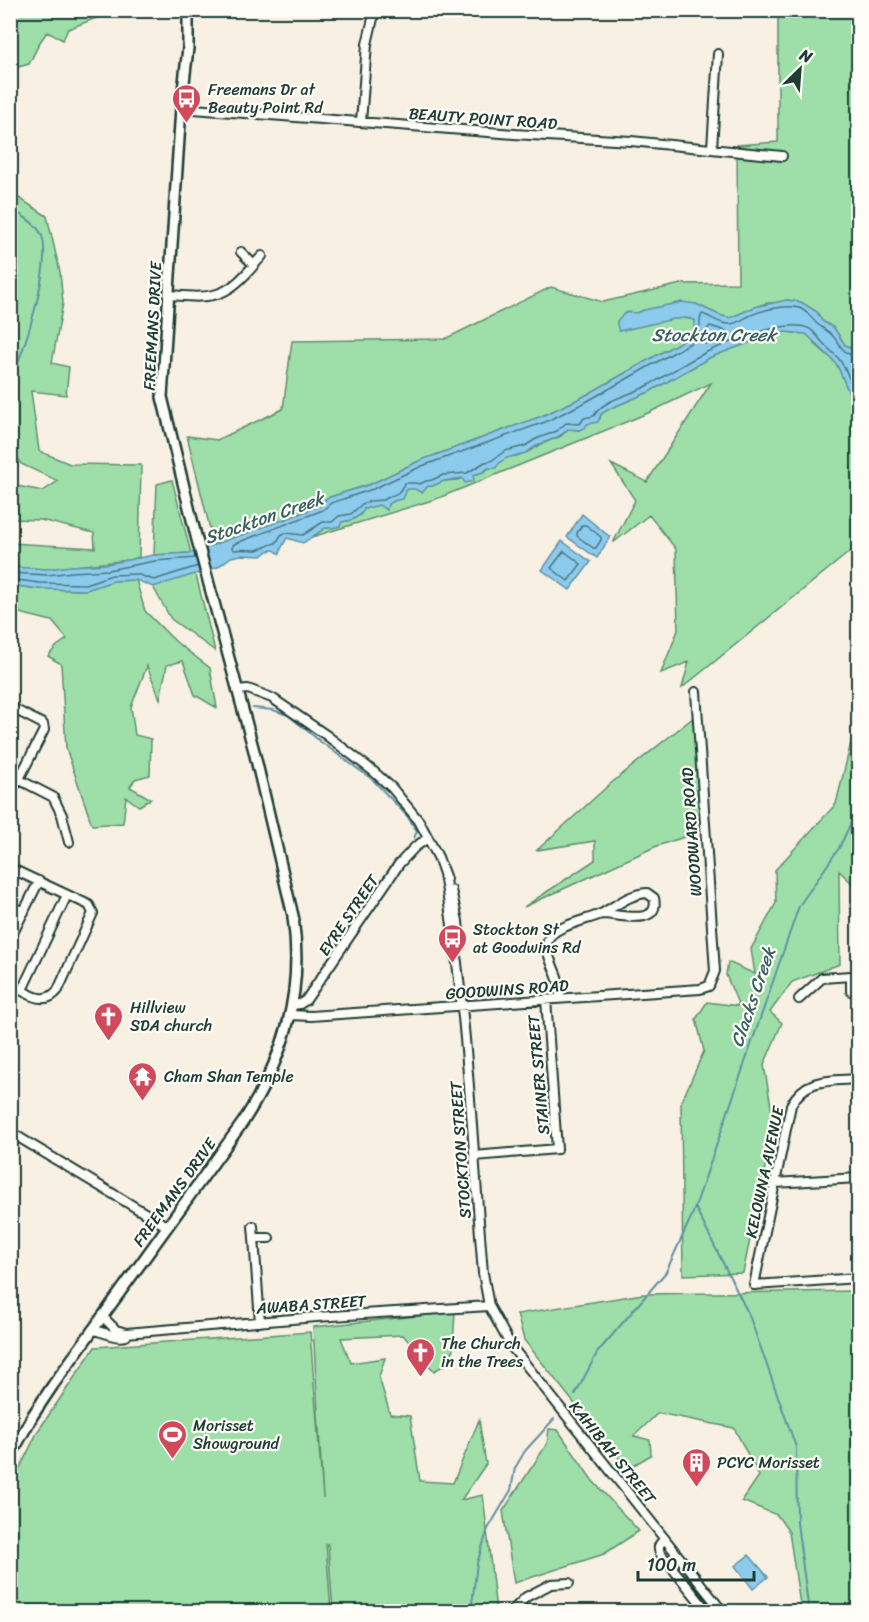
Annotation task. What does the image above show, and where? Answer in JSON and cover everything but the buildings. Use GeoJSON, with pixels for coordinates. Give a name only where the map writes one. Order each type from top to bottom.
{"type":"FeatureCollection","features":[{"type":"Feature","properties":{"kind":"main road","name":"FREEMANS DRIVE"},"geometry":{"type":"LineString","coordinates":[[10,1457],[52,1385],[168,1227],[255,1103],[274,1066],[290,1015],[296,968],[294,920],[283,850],[237,690],[162,397],[181,108],[188,48],[188,10]]}},
{"type":"Feature","properties":{"kind":"street"},"geometry":{"type":"LineString","coordinates":[[362,122],[367,44],[375,10]]}},
{"type":"Feature","properties":{"kind":"street"},"geometry":{"type":"LineString","coordinates":[[712,148],[718,54]]}},
{"type":"Feature","properties":{"kind":"street","name":"BEAUTY POINT ROAD"},"geometry":{"type":"LineString","coordinates":[[181,108],[631,141],[782,156]]}},
{"type":"Feature","properties":{"kind":"street"},"geometry":{"type":"LineString","coordinates":[[241,252],[254,265]]}},
{"type":"Feature","properties":{"kind":"street"},"geometry":{"type":"LineString","coordinates":[[169,295],[208,296],[222,293],[239,281],[262,256]]}},
{"type":"Feature","properties":{"kind":"street","name":"STOCKTON STREET"},"geometry":{"type":"LineString","coordinates":[[237,690],[248,689],[272,698],[354,756],[392,788],[429,838],[444,874],[463,1006],[483,1273],[489,1306]]}},
{"type":"Feature","properties":{"kind":"street","name":"WOODWARD ROAD"},"geometry":{"type":"LineString","coordinates":[[696,692],[715,971]]}},
{"type":"Feature","properties":{"kind":"street"},"geometry":{"type":"LineString","coordinates":[[10,707],[37,719],[43,724],[44,730],[16,778],[10,794]]}},
{"type":"Feature","properties":{"kind":"street"},"geometry":{"type":"LineString","coordinates":[[16,778],[53,796],[62,814],[69,843]]}},
{"type":"Feature","properties":{"kind":"street","name":"EYRE STREET"},"geometry":{"type":"LineString","coordinates":[[291,1005],[300,1004],[306,1000],[399,864],[429,838]]}},
{"type":"Feature","properties":{"kind":"street"},"geometry":{"type":"LineString","coordinates":[[10,868],[88,905],[93,913],[57,990],[50,998],[41,999],[12,985],[10,994]]}},
{"type":"Feature","properties":{"kind":"street"},"geometry":{"type":"LineString","coordinates":[[10,939],[39,881]]}},
{"type":"Feature","properties":{"kind":"street"},"geometry":{"type":"LineString","coordinates":[[560,998],[559,981],[548,950],[547,941],[551,935],[641,893],[651,894],[654,898],[654,910],[644,916],[626,917],[600,914]]}},
{"type":"Feature","properties":{"kind":"street"},"geometry":{"type":"LineString","coordinates":[[22,990],[67,895]]}},
{"type":"Feature","properties":{"kind":"street"},"geometry":{"type":"LineString","coordinates":[[10,906],[24,912]]}},
{"type":"Feature","properties":{"kind":"street","name":"GOODWINS ROAD"},"geometry":{"type":"LineString","coordinates":[[290,1015],[311,1016],[700,989],[709,986],[715,971]]}},
{"type":"Feature","properties":{"kind":"street"},"geometry":{"type":"LineString","coordinates":[[800,999],[822,978],[855,976],[851,991]]}},
{"type":"Feature","properties":{"kind":"street","name":"STAINER STREET"},"geometry":{"type":"LineString","coordinates":[[474,1156],[557,1149],[546,999]]}},
{"type":"Feature","properties":{"kind":"street","name":"KELOWNA AVENUE"},"geometry":{"type":"LineString","coordinates":[[858,1079],[820,1082],[807,1086],[797,1094],[791,1105],[754,1285],[858,1278]]}},
{"type":"Feature","properties":{"kind":"street"},"geometry":{"type":"LineString","coordinates":[[10,1132],[168,1227]]}},
{"type":"Feature","properties":{"kind":"street"},"geometry":{"type":"LineString","coordinates":[[775,1183],[858,1178]]}},
{"type":"Feature","properties":{"kind":"street"},"geometry":{"type":"LineString","coordinates":[[253,1226],[260,1322]]}},
{"type":"Feature","properties":{"kind":"street"},"geometry":{"type":"LineString","coordinates":[[254,1238],[269,1238]]}},
{"type":"Feature","properties":{"kind":"street","name":"AWABA STREET"},"geometry":{"type":"LineString","coordinates":[[102,1316],[116,1330],[136,1332],[315,1317],[489,1306]]}},
{"type":"Feature","properties":{"kind":"street","name":"KAHIBAH STREET"},"geometry":{"type":"LineString","coordinates":[[489,1306],[512,1346],[723,1611]]}},
{"type":"Feature","properties":{"kind":"street","name":"AWABA STREET"},"geometry":{"type":"LineString","coordinates":[[92,1330],[117,1337],[136,1332]]}},
{"type":"Feature","properties":{"kind":"street"},"geometry":{"type":"LineString","coordinates":[[665,1539],[658,1546],[660,1553],[708,1611]]}},
{"type":"Feature","properties":{"kind":"street"},"geometry":{"type":"LineString","coordinates":[[511,1611],[526,1597],[551,1584],[569,1583]]}},
{"type":"Feature","properties":{"kind":"green space"},"geometry":{"type":"Polygon","coordinates":[[[114,11],[68,29],[63,40],[47,32],[29,64],[11,69],[11,12],[114,11]]]}},
{"type":"Feature","properties":{"kind":"green space"},"geometry":{"type":"Polygon","coordinates":[[[776,11],[858,11],[858,352],[845,345],[834,328],[822,321],[817,312],[801,302],[787,300],[767,303],[730,318],[696,304],[644,310],[637,313],[631,327],[679,318],[695,320],[691,336],[581,398],[542,416],[419,461],[371,484],[327,498],[321,505],[214,545],[187,436],[217,440],[283,409],[292,341],[445,339],[551,287],[603,302],[681,284],[738,283],[737,145],[778,142],[778,12],[776,11]]]}},
{"type":"Feature","properties":{"kind":"green space"},"geometry":{"type":"Polygon","coordinates":[[[11,193],[47,216],[60,272],[63,303],[52,363],[69,367],[66,395],[31,391],[39,451],[70,464],[141,465],[139,557],[130,560],[47,569],[11,567],[11,543],[95,548],[94,533],[41,520],[11,519],[11,485],[43,491],[58,481],[21,464],[11,442],[11,193]]]}},
{"type":"Feature","properties":{"kind":"green space"},"geometry":{"type":"Polygon","coordinates":[[[785,332],[806,334],[833,360],[858,414],[858,545],[682,688],[689,662],[661,673],[678,630],[676,549],[649,515],[613,543],[635,500],[611,464],[647,482],[711,383],[648,413],[436,499],[312,537],[325,528],[340,526],[341,522],[352,520],[364,509],[396,500],[407,489],[432,486],[483,472],[507,457],[528,452],[561,436],[568,429],[579,430],[600,419],[601,414],[609,409],[649,392],[711,357],[772,334],[785,332]]]}},
{"type":"Feature","properties":{"kind":"green space"},"geometry":{"type":"Polygon","coordinates":[[[172,480],[191,553],[154,555],[157,484],[172,480]]]}},
{"type":"Feature","properties":{"kind":"green space"},"geometry":{"type":"Polygon","coordinates":[[[194,573],[215,651],[171,619],[153,587],[194,573]]]}},
{"type":"Feature","properties":{"kind":"green space"},"geometry":{"type":"Polygon","coordinates":[[[136,580],[145,611],[176,642],[210,668],[217,708],[195,695],[183,661],[167,665],[160,699],[147,666],[131,707],[135,735],[151,739],[150,775],[135,779],[130,787],[151,799],[139,806],[126,797],[123,823],[92,825],[66,748],[61,664],[48,656],[67,639],[52,621],[11,611],[10,585],[39,589],[86,590],[113,581],[136,580]]]}},
{"type":"Feature","properties":{"kind":"green space"},"geometry":{"type":"Polygon","coordinates":[[[694,717],[700,825],[693,834],[657,846],[524,907],[595,860],[595,841],[537,850],[610,784],[694,717]]]}},
{"type":"Feature","properties":{"kind":"green space"},"geometry":{"type":"Polygon","coordinates":[[[858,719],[858,880],[853,884],[839,871],[840,964],[792,982],[770,1012],[782,1023],[764,1065],[774,1124],[743,1273],[683,1275],[681,1103],[704,1051],[696,1019],[707,1002],[739,1006],[726,975],[728,962],[755,974],[751,949],[776,903],[775,870],[836,804],[858,719]]]}},
{"type":"Feature","properties":{"kind":"green space"},"geometry":{"type":"Polygon","coordinates":[[[858,1291],[858,1611],[801,1611],[789,1532],[777,1515],[742,1501],[759,1476],[734,1428],[658,1413],[634,1436],[650,1440],[651,1455],[632,1466],[616,1456],[524,1340],[517,1314],[643,1294],[858,1291]]]}},
{"type":"Feature","properties":{"kind":"green space","name":"Morisset Showground"},"geometry":{"type":"Polygon","coordinates":[[[455,1312],[452,1361],[434,1371],[403,1335],[341,1338],[351,1363],[385,1358],[379,1377],[390,1414],[410,1416],[420,1481],[453,1483],[479,1420],[486,1464],[461,1500],[483,1495],[496,1611],[333,1611],[328,1544],[326,1544],[331,1611],[11,1612],[11,1492],[38,1431],[95,1347],[310,1332],[323,1498],[313,1327],[455,1312]]]}},
{"type":"Feature","properties":{"kind":"green space"},"geometry":{"type":"Polygon","coordinates":[[[549,1429],[558,1430],[592,1480],[639,1531],[604,1554],[514,1583],[503,1511],[547,1444],[549,1429]]]}},
{"type":"Feature","properties":{"kind":"water","name":"Stockton Creek"},"geometry":{"type":"Polygon","coordinates":[[[787,300],[801,302],[817,312],[822,321],[834,328],[845,345],[858,352],[858,414],[838,367],[806,334],[785,332],[772,334],[711,357],[649,392],[609,409],[601,414],[598,422],[587,424],[585,428],[579,430],[568,429],[527,452],[505,459],[496,468],[488,468],[473,475],[474,481],[465,483],[462,478],[444,481],[428,486],[422,493],[415,489],[407,489],[403,499],[388,504],[387,510],[379,505],[364,509],[352,520],[342,522],[340,526],[325,528],[303,543],[287,538],[280,554],[274,550],[262,556],[231,557],[218,567],[153,587],[136,580],[113,581],[86,590],[39,589],[11,585],[10,567],[47,569],[107,564],[154,555],[191,553],[294,516],[321,505],[327,498],[371,484],[419,461],[542,416],[581,398],[691,336],[694,329],[695,320],[686,318],[619,331],[617,321],[628,312],[637,313],[682,302],[696,304],[730,318],[755,307],[787,300]]]}},
{"type":"Feature","properties":{"kind":"water"},"geometry":{"type":"Polygon","coordinates":[[[582,514],[610,537],[597,558],[567,537],[582,514]]]}},
{"type":"Feature","properties":{"kind":"water"},"geometry":{"type":"Polygon","coordinates":[[[562,541],[591,562],[570,590],[542,570],[562,541]]]}},
{"type":"Feature","properties":{"kind":"water"},"geometry":{"type":"Polygon","coordinates":[[[749,1555],[768,1577],[753,1589],[735,1566],[749,1555]]]}},
{"type":"Feature","properties":{"kind":"waterway","name":"Stockton Creek"},"geometry":{"type":"LineString","coordinates":[[10,210],[24,217],[37,228],[42,236],[44,249],[35,309],[10,381]]}},
{"type":"Feature","properties":{"kind":"waterway"},"geometry":{"type":"LineString","coordinates":[[253,708],[273,710],[288,715],[373,780],[407,816],[417,831],[414,838]]}},
{"type":"Feature","properties":{"kind":"waterway","name":"Clacks Creek"},"geometry":{"type":"LineString","coordinates":[[575,1395],[597,1353],[666,1272],[693,1213],[799,906],[839,848],[858,808]]}},
{"type":"Feature","properties":{"kind":"waterway","name":"Clacks Creek"},"geometry":{"type":"LineString","coordinates":[[695,1207],[749,1315],[796,1447],[797,1523],[809,1612]]}},
{"type":"Feature","properties":{"kind":"waterway","name":"Clacks Creek"},"geometry":{"type":"LineString","coordinates":[[471,1612],[477,1563],[488,1529],[511,1490],[515,1468],[525,1451],[554,1419]]}},
{"type":"Feature","properties":{"kind":"place","name":"Freemans Dr at Beauty Point Rd"},"geometry":{"type":"Point","coordinates":[187,124]}},
{"type":"Feature","properties":{"kind":"place","name":"Stockton St at Goodwins Rd"},"geometry":{"type":"Point","coordinates":[452,964]}},
{"type":"Feature","properties":{"kind":"place","name":"Hillview SDA church"},"geometry":{"type":"Point","coordinates":[109,1042]}},
{"type":"Feature","properties":{"kind":"place","name":"Cham Shan Temple"},"geometry":{"type":"Point","coordinates":[143,1102]}},
{"type":"Feature","properties":{"kind":"place","name":"The Church in the Trees"},"geometry":{"type":"Point","coordinates":[420,1378]}},
{"type":"Feature","properties":{"kind":"place","name":"Morisset Showground"},"geometry":{"type":"Point","coordinates":[172,1460]}},
{"type":"Feature","properties":{"kind":"place","name":"PCYC Morisset"},"geometry":{"type":"Point","coordinates":[696,1488]}}]}
